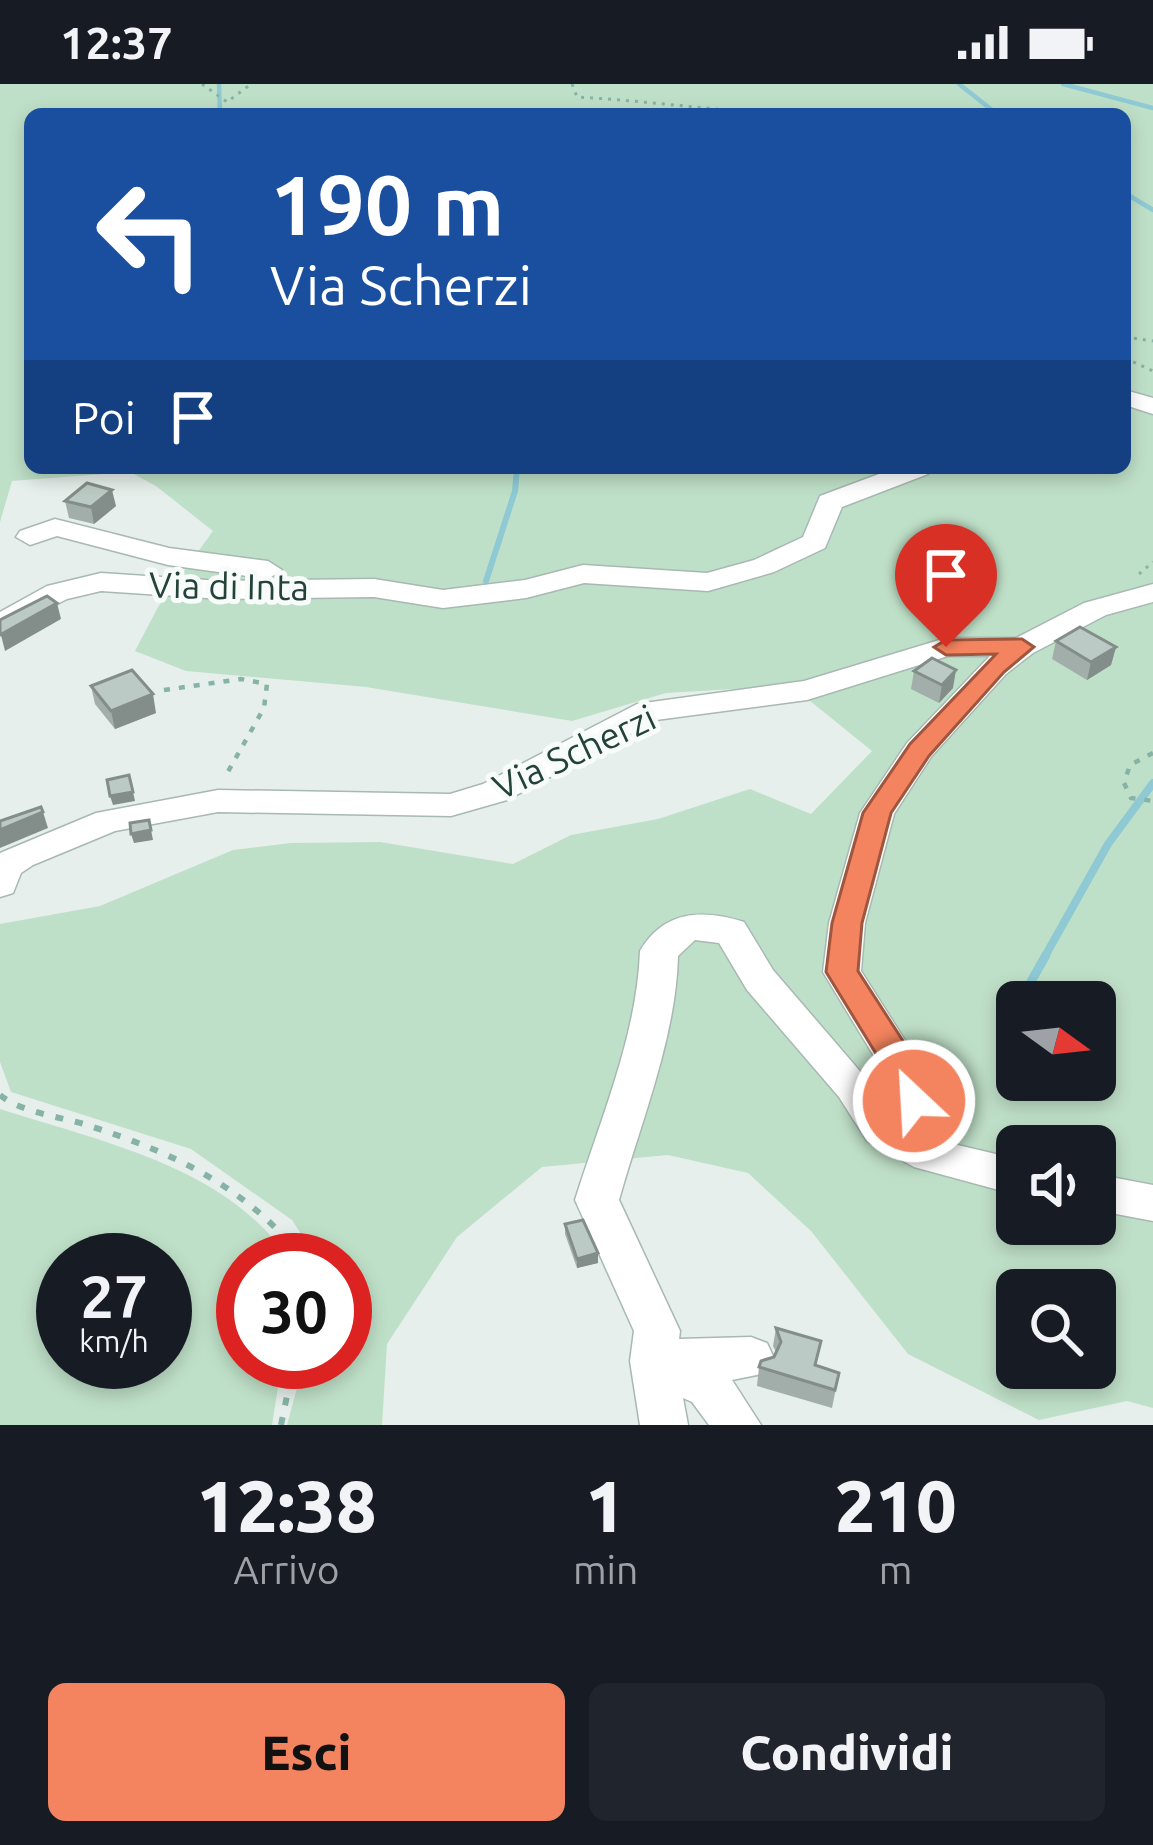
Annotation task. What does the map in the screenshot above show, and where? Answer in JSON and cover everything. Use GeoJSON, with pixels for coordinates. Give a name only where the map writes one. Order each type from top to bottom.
{"type":"FeatureCollection","features":[{"type":"Feature","properties":{"kind":"street","name":"Via di Inta"},"geometry":{"type":"LineString","coordinates":[[0,624],[57,592],[101,582],[222,590],[374,588],[443,598],[526,589],[583,574],[708,582],[764,566],[815,542],[830,502],[904,474]]}},
{"type":"Feature","properties":{"kind":"street"},"geometry":{"type":"LineString","coordinates":[[137,524],[168,556]]}},
{"type":"Feature","properties":{"kind":"street","name":"Via di Inta"},"geometry":{"type":"LineString","coordinates":[[30,537],[55,527],[235,568],[377,575],[467,596]]}},
{"type":"Feature","properties":{"kind":"street"},"geometry":{"type":"LineString","coordinates":[[929,1155],[927,1135],[902,1067],[842,972],[847,923],[877,813],[919,750],[995,667],[1022,647],[1098,608],[1153,593]]}},
{"type":"Feature","properties":{"kind":"street","name":"Via Scherzi"},"geometry":{"type":"LineString","coordinates":[[0,884],[5,867],[21,856],[108,820],[218,801],[451,806],[496,792],[648,711],[807,690],[946,647],[1022,647]]}},
{"type":"Feature","properties":{"kind":"street"},"geometry":{"type":"LineString","coordinates":[[664,1425],[653,1361],[657,1331],[597,1200],[647,1033],[658,986],[658,951],[687,926],[731,931],[760,980],[853,1086],[882,1130],[929,1155],[996,1172]]}},
{"type":"Feature","properties":{"kind":"street"},"geometry":{"type":"LineString","coordinates":[[1116,1196],[1153,1203]]}},
{"type":"Feature","properties":{"kind":"street"},"geometry":{"type":"LineString","coordinates":[[653,1361],[751,1358]]}},
{"type":"Feature","properties":{"kind":"street"},"geometry":{"type":"LineString","coordinates":[[653,1361],[709,1387],[737,1425]]}},
{"type":"Feature","properties":{"kind":"path"},"geometry":{"type":"LineString","coordinates":[[202,84],[227,102],[251,84]]}},
{"type":"Feature","properties":{"kind":"path"},"geometry":{"type":"LineString","coordinates":[[572,84],[577,97],[648,100],[689,108]]}},
{"type":"Feature","properties":{"kind":"path"},"geometry":{"type":"LineString","coordinates":[[164,690],[241,679],[267,683],[269,701],[231,760],[218,801]]}},
{"type":"Feature","properties":{"kind":"path"},"geometry":{"type":"LineString","coordinates":[[1153,753],[1130,765],[1124,783],[1131,798],[1153,801]]}},
{"type":"Feature","properties":{"kind":"path"},"geometry":{"type":"LineString","coordinates":[[0,1095],[184,1157],[287,1233]]}},
{"type":"Feature","properties":{"kind":"path"},"geometry":{"type":"LineString","coordinates":[[281,1425],[288,1389]]}},
{"type":"Feature","properties":{"kind":"green space"},"geometry":{"type":"Polygon","coordinates":[[[0,84],[1153,84],[1153,585],[1012,642],[803,685],[666,693],[572,721],[366,687],[186,671],[135,651],[158,607],[213,531],[134,474],[1131,474],[1131,108],[24,108],[24,474],[104,474],[12,481],[0,522],[0,84]]]}},
{"type":"Feature","properties":{"kind":"green space"},"geometry":{"type":"Polygon","coordinates":[[[1153,599],[1153,1408],[1127,1401],[1039,1420],[908,1354],[811,1231],[748,1173],[668,1155],[542,1167],[457,1237],[387,1344],[382,1425],[287,1425],[297,1389],[372,1389],[372,1233],[300,1233],[292,1220],[191,1149],[11,1092],[0,1062],[0,924],[100,906],[233,850],[291,843],[380,842],[513,864],[571,835],[658,819],[750,789],[811,814],[872,751],[809,700],[814,692],[949,651],[1029,651],[1104,611],[1153,599]]]}},
{"type":"Feature","properties":{"kind":"green space"},"geometry":{"type":"Polygon","coordinates":[[[0,1109],[159,1162],[232,1202],[263,1228],[267,1233],[216,1233],[216,1389],[278,1389],[272,1425],[0,1425],[0,1109]]]}},
{"type":"Feature","properties":{"kind":"building"},"geometry":{"type":"Polygon","coordinates":[[[87,483],[112,490],[91,507],[65,501],[87,483]]]}},
{"type":"Feature","properties":{"kind":"building"},"geometry":{"type":"Polygon","coordinates":[[[47,596],[57,603],[0,635],[0,620],[47,596]]]}},
{"type":"Feature","properties":{"kind":"building"},"geometry":{"type":"Polygon","coordinates":[[[1080,627],[1116,647],[1091,662],[1056,641],[1080,627]]]}},
{"type":"Feature","properties":{"kind":"building"},"geometry":{"type":"Polygon","coordinates":[[[932,658],[956,670],[942,685],[914,671],[932,658]]]}},
{"type":"Feature","properties":{"kind":"building"},"geometry":{"type":"Polygon","coordinates":[[[132,670],[153,694],[111,711],[91,686],[132,670]]]}},
{"type":"Feature","properties":{"kind":"building"},"geometry":{"type":"Polygon","coordinates":[[[129,775],[133,792],[110,796],[107,780],[129,775]]]}},
{"type":"Feature","properties":{"kind":"building"},"geometry":{"type":"Polygon","coordinates":[[[41,807],[43,812],[0,830],[0,821],[41,807]]]}},
{"type":"Feature","properties":{"kind":"building"},"geometry":{"type":"Polygon","coordinates":[[[149,820],[151,830],[131,834],[130,823],[149,820]]]}},
{"type":"Feature","properties":{"kind":"building"},"geometry":{"type":"Polygon","coordinates":[[[583,1220],[598,1253],[577,1259],[565,1224],[583,1220]]]}},
{"type":"Feature","properties":{"kind":"building"},"geometry":{"type":"Polygon","coordinates":[[[776,1328],[821,1341],[815,1365],[839,1373],[835,1390],[759,1367],[761,1361],[774,1357],[781,1342],[776,1328]]]}},
{"type":"Feature","properties":{"kind":"waterway"},"geometry":{"type":"LineString","coordinates":[[219,84],[220,108]]}},
{"type":"Feature","properties":{"kind":"waterway"},"geometry":{"type":"LineString","coordinates":[[959,84],[989,108]]}},
{"type":"Feature","properties":{"kind":"waterway"},"geometry":{"type":"LineString","coordinates":[[1063,84],[1153,108]]}},
{"type":"Feature","properties":{"kind":"waterway"},"geometry":{"type":"LineString","coordinates":[[1131,197],[1153,210]]}},
{"type":"Feature","properties":{"kind":"waterway"},"geometry":{"type":"LineString","coordinates":[[486,581],[516,474]]}},
{"type":"Feature","properties":{"kind":"waterway"},"geometry":{"type":"LineString","coordinates":[[1044,958],[1108,844],[1153,783]]}},
{"type":"Feature","properties":{"kind":"waterway"},"geometry":{"type":"LineString","coordinates":[[1031,981],[1046,955]]}},
{"type":"Feature","properties":{"kind":"route"},"geometry":{"type":"LineString","coordinates":[[914,1101],[902,1067],[842,972],[847,923],[877,813],[919,750],[995,667],[1022,647],[946,647]]}}]}
